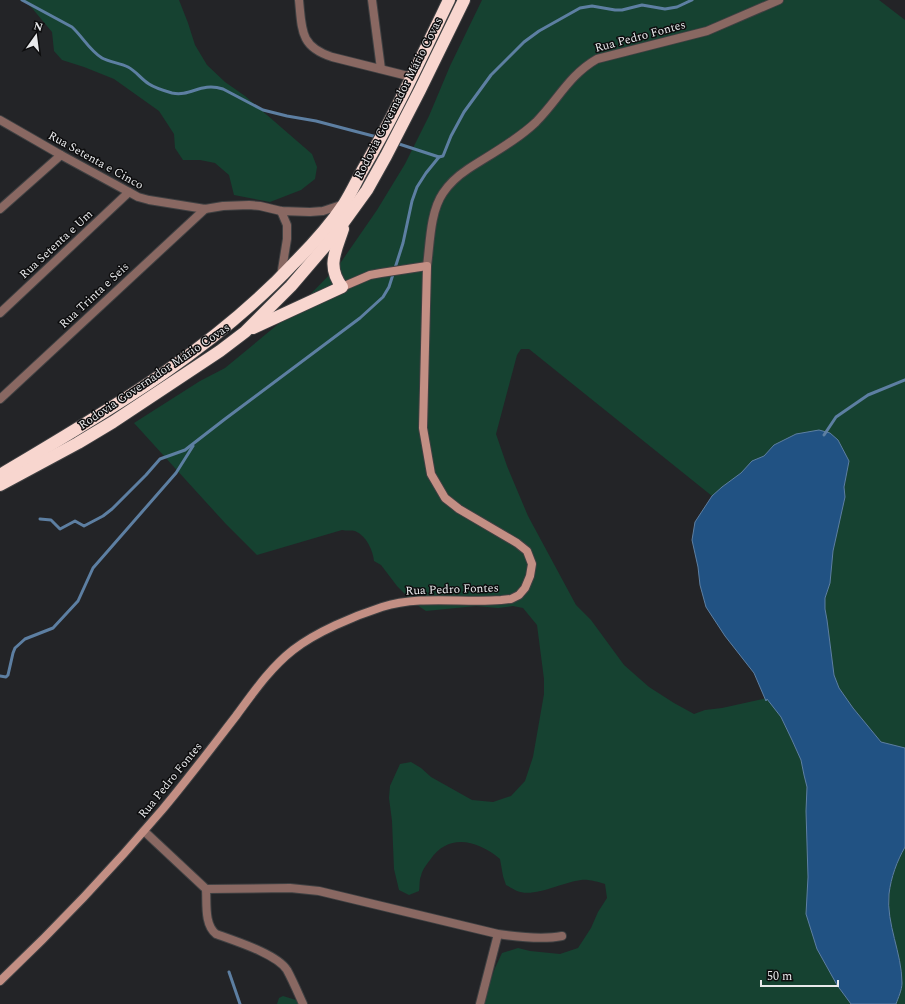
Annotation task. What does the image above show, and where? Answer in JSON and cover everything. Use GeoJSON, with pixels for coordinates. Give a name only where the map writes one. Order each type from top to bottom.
{"type":"FeatureCollection","features":[{"type":"Feature","properties":{"kind":"highway","name":"Rodovia Governador Mário Covas"},"geometry":{"type":"LineString","coordinates":[[0,475],[78,429],[173,367],[257,301],[314,243],[344,204],[382,137],[449,0]]}},
{"type":"Feature","properties":{"kind":"highway","name":"Rodovia Governador Mário Covas"},"geometry":{"type":"LineString","coordinates":[[0,486],[113,422],[220,351],[245,332],[291,286],[333,237],[367,190],[386,156],[464,0]]}},
{"type":"Feature","properties":{"kind":"highway"},"geometry":{"type":"LineString","coordinates":[[245,332],[342,287],[335,278],[333,268],[336,250],[347,219]]}},
{"type":"Feature","properties":{"kind":"street"},"geometry":{"type":"LineString","coordinates":[[299,0],[303,34],[313,49],[321,54],[412,77]]}},
{"type":"Feature","properties":{"kind":"street"},"geometry":{"type":"LineString","coordinates":[[372,0],[381,69]]}},
{"type":"Feature","properties":{"kind":"street","name":"Rua Pedro Fontes"},"geometry":{"type":"LineString","coordinates":[[0,981],[93,889],[189,777],[254,693],[275,668],[292,651],[337,625],[382,607],[405,601],[511,599],[519,595],[526,588],[532,564],[527,551],[517,543],[459,509],[445,498],[431,474],[423,428],[427,266],[434,216],[438,203],[443,192],[460,174],[511,141],[537,121],[569,81],[586,65],[597,59],[707,31],[779,0]]}},
{"type":"Feature","properties":{"kind":"street","name":"Rua Setenta e Cinco"},"geometry":{"type":"LineString","coordinates":[[0,120],[138,198],[205,209],[249,204],[282,210],[310,212],[323,211],[344,204]]}},
{"type":"Feature","properties":{"kind":"street"},"geometry":{"type":"LineString","coordinates":[[0,209],[61,155]]}},
{"type":"Feature","properties":{"kind":"street","name":"Rua Setenta e Um"},"geometry":{"type":"LineString","coordinates":[[0,313],[129,192]]}},
{"type":"Feature","properties":{"kind":"street","name":"Rua Trinta e Seis"},"geometry":{"type":"LineString","coordinates":[[0,399],[205,209]]}},
{"type":"Feature","properties":{"kind":"street"},"geometry":{"type":"LineString","coordinates":[[280,278],[287,239],[287,225],[282,210]]}},
{"type":"Feature","properties":{"kind":"street"},"geometry":{"type":"LineString","coordinates":[[342,287],[370,275],[427,266]]}},
{"type":"Feature","properties":{"kind":"street"},"geometry":{"type":"LineString","coordinates":[[144,830],[206,889],[208,921],[212,930],[216,934],[268,955],[282,964],[287,970],[303,1004]]}},
{"type":"Feature","properties":{"kind":"street"},"geometry":{"type":"LineString","coordinates":[[206,889],[290,888],[319,891],[498,934],[552,938],[562,936]]}},
{"type":"Feature","properties":{"kind":"street"},"geometry":{"type":"LineString","coordinates":[[480,1004],[498,934]]}},
{"type":"Feature","properties":{"kind":"green space"},"geometry":{"type":"Polygon","coordinates":[[[23,0],[179,0],[195,45],[207,65],[225,82],[245,96],[312,154],[317,167],[315,179],[301,190],[270,202],[234,195],[229,175],[215,163],[200,160],[183,160],[175,148],[174,134],[159,111],[114,79],[62,60],[54,51],[52,32],[32,8],[23,0]]]}},
{"type":"Feature","properties":{"kind":"green space"},"geometry":{"type":"Polygon","coordinates":[[[482,0],[879,0],[905,20],[905,748],[881,742],[853,708],[839,688],[834,675],[825,609],[825,598],[830,583],[833,551],[845,497],[844,488],[849,461],[838,440],[796,434],[774,445],[764,456],[752,461],[741,473],[712,496],[529,349],[521,349],[517,355],[496,434],[507,466],[528,516],[576,605],[591,620],[624,665],[649,687],[694,714],[705,710],[722,708],[767,698],[781,717],[801,760],[807,787],[806,811],[808,877],[806,914],[817,949],[837,985],[851,1004],[482,1004],[502,953],[518,948],[530,951],[560,954],[578,948],[591,928],[598,912],[607,898],[605,884],[590,880],[581,880],[532,893],[517,891],[506,885],[500,859],[482,848],[464,842],[446,846],[438,851],[427,863],[422,872],[419,891],[409,895],[399,890],[394,869],[392,821],[389,798],[390,786],[400,764],[411,762],[431,777],[472,800],[493,802],[511,796],[525,781],[533,757],[544,694],[544,679],[537,625],[523,608],[513,606],[498,608],[476,606],[426,611],[414,603],[397,586],[381,565],[374,561],[369,544],[363,536],[355,531],[342,530],[257,555],[225,523],[134,423],[200,381],[225,368],[294,311],[339,265],[377,210],[405,164],[429,116],[450,66],[482,0]]]}},
{"type":"Feature","properties":{"kind":"green space"},"geometry":{"type":"Polygon","coordinates":[[[905,847],[905,1004],[896,1004],[902,986],[900,961],[890,916],[889,894],[895,869],[905,847]]]}},
{"type":"Feature","properties":{"kind":"green space"},"geometry":{"type":"Polygon","coordinates":[[[283,996],[309,1004],[277,1004],[279,998],[283,996]]]}},
{"type":"Feature","properties":{"kind":"water"},"geometry":{"type":"Polygon","coordinates":[[[819,430],[830,433],[838,440],[849,461],[844,487],[845,497],[833,551],[830,583],[825,598],[825,609],[834,675],[839,688],[853,708],[881,742],[905,748],[905,847],[895,869],[889,894],[890,916],[900,961],[902,986],[896,1004],[851,1004],[837,985],[817,949],[806,914],[808,877],[806,811],[807,787],[801,760],[781,717],[767,699],[766,701],[754,673],[725,636],[706,607],[700,585],[692,540],[695,522],[712,496],[741,473],[752,461],[764,456],[774,445],[796,434],[819,430]]]}},
{"type":"Feature","properties":{"kind":"waterway"},"geometry":{"type":"LineString","coordinates":[[22,0],[72,27],[102,58],[128,67],[146,82],[157,88],[179,94],[202,88],[215,87],[223,89],[263,110],[316,121],[377,137]]}},
{"type":"Feature","properties":{"kind":"waterway"},"geometry":{"type":"LineString","coordinates":[[40,519],[51,520],[60,529],[75,521],[84,526],[103,516],[112,509],[160,459],[185,450],[360,318],[383,297],[389,287],[403,243],[412,201],[417,187],[439,157],[443,156],[451,136],[464,112],[491,75],[524,42],[539,31],[580,8],[592,6],[622,10],[642,5],[665,9],[677,7],[692,0]]}},
{"type":"Feature","properties":{"kind":"waterway"},"geometry":{"type":"LineString","coordinates":[[396,143],[439,157]]}},
{"type":"Feature","properties":{"kind":"waterway"},"geometry":{"type":"LineString","coordinates":[[824,435],[836,417],[868,395],[905,380]]}},
{"type":"Feature","properties":{"kind":"waterway"},"geometry":{"type":"LineString","coordinates":[[0,676],[6,677],[8,675],[15,648],[25,639],[53,628],[78,601],[93,568],[176,473],[193,446]]}},
{"type":"Feature","properties":{"kind":"waterway"},"geometry":{"type":"LineString","coordinates":[[229,972],[240,1004]]}}]}
